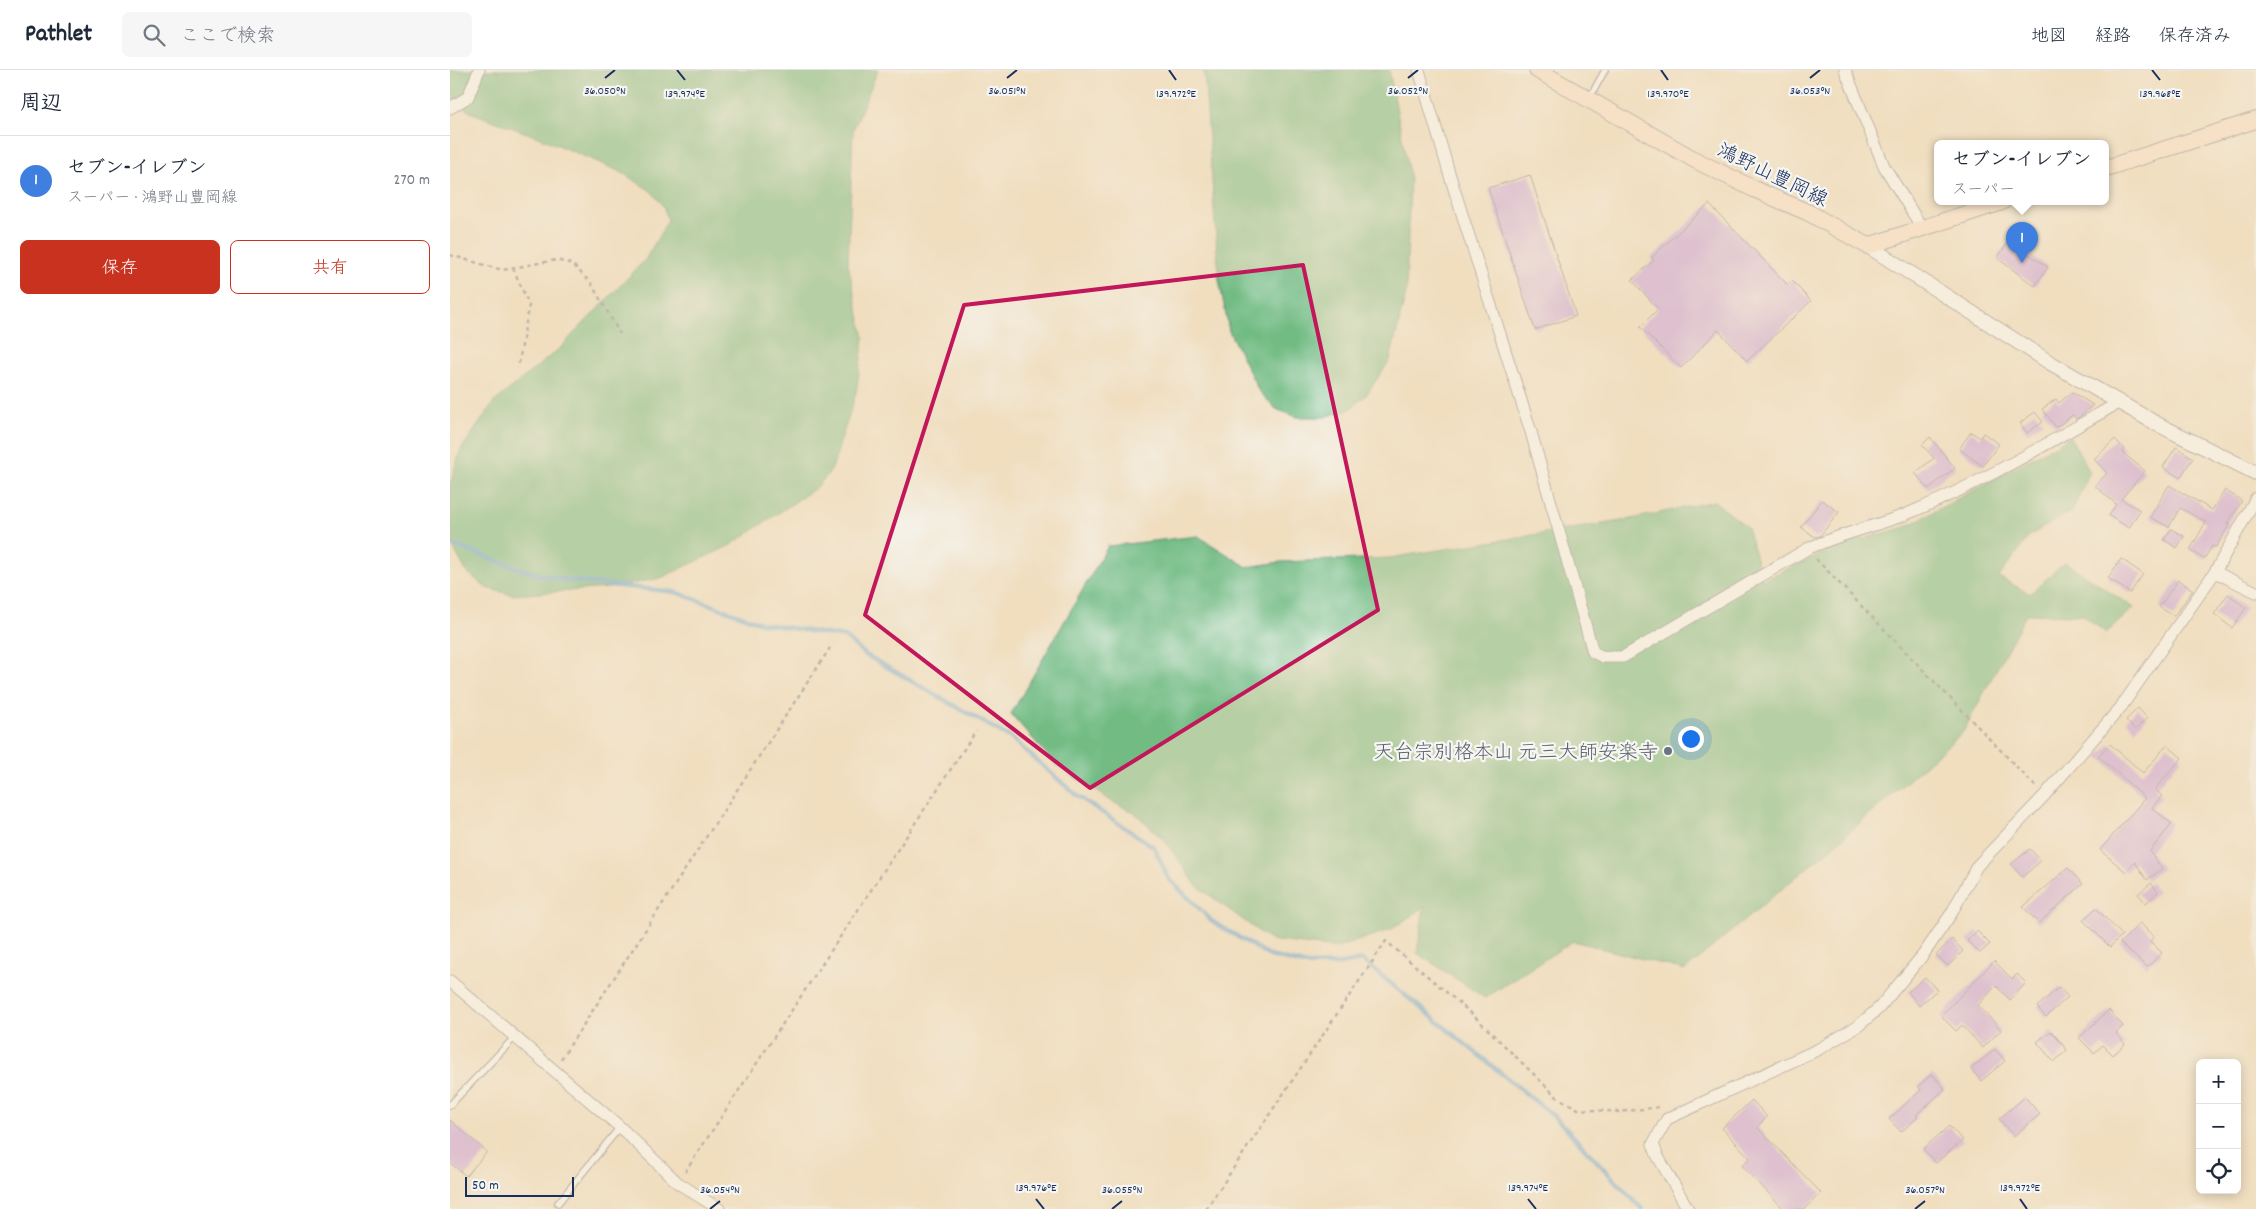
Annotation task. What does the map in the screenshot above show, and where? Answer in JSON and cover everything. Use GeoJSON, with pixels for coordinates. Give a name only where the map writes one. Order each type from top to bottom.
{"type":"FeatureCollection","features":[{"type":"Feature","properties":{"kind":"main road","name":"鴻野山豊岡線"},"geometry":{"type":"LineString","coordinates":[[1537,70],[1698,161],[1754,190],[1809,213],[1868,246]]}},
{"type":"Feature","properties":{"kind":"main road"},"geometry":{"type":"LineString","coordinates":[[2109,167],[2256,120]]}},
{"type":"Feature","properties":{"kind":"main road"},"geometry":{"type":"LineString","coordinates":[[1868,246],[1993,205]]}},
{"type":"Feature","properties":{"kind":"street"},"geometry":{"type":"LineString","coordinates":[[450,108],[468,97],[479,70]]}},
{"type":"Feature","properties":{"kind":"street"},"geometry":{"type":"LineString","coordinates":[[1420,70],[1450,176],[1531,432],[1593,652],[1603,657],[1623,657],[1684,624],[1720,599],[1807,549],[1831,538],[1913,511],[2022,458],[2118,403]]}},
{"type":"Feature","properties":{"kind":"street"},"geometry":{"type":"LineString","coordinates":[[1846,70],[1884,166],[1922,228]]}},
{"type":"Feature","properties":{"kind":"street"},"geometry":{"type":"LineString","coordinates":[[1868,246],[2049,362],[2118,403],[2256,473]]}},
{"type":"Feature","properties":{"kind":"street"},"geometry":{"type":"LineString","coordinates":[[1688,1209],[1656,1156],[1653,1144],[1667,1119],[1819,1049],[1858,1026],[1879,1008],[1923,955],[1952,914],[1978,866],[2044,796],[2121,707],[2215,572],[2256,498]]}},
{"type":"Feature","properties":{"kind":"street"},"geometry":{"type":"LineString","coordinates":[[2215,572],[2256,592]]}},
{"type":"Feature","properties":{"kind":"street"},"geometry":{"type":"LineString","coordinates":[[450,980],[514,1038],[620,1128],[678,1182],[719,1209]]}},
{"type":"Feature","properties":{"kind":"lane"},"geometry":{"type":"LineString","coordinates":[[1589,99],[1605,70]]}},
{"type":"Feature","properties":{"kind":"lane"},"geometry":{"type":"LineString","coordinates":[[450,1105],[514,1038]]}},
{"type":"Feature","properties":{"kind":"lane"},"geometry":{"type":"LineString","coordinates":[[558,1203],[620,1128]]}},
{"type":"Feature","properties":{"kind":"path"},"geometry":{"type":"LineString","coordinates":[[450,255],[502,270],[556,260],[572,264],[591,283],[620,334]]}},
{"type":"Feature","properties":{"kind":"path"},"geometry":{"type":"LineString","coordinates":[[513,268],[530,305],[518,368]]}},
{"type":"Feature","properties":{"kind":"path"},"geometry":{"type":"LineString","coordinates":[[1807,549],[2044,796]]}},
{"type":"Feature","properties":{"kind":"path"},"geometry":{"type":"LineString","coordinates":[[553,1071],[830,648]]}},
{"type":"Feature","properties":{"kind":"path"},"geometry":{"type":"LineString","coordinates":[[678,1182],[976,731]]}},
{"type":"Feature","properties":{"kind":"path"},"geometry":{"type":"LineString","coordinates":[[1206,1209],[1386,941],[1471,1014],[1557,1097],[1578,1109],[1620,1112],[1666,1106]]}},
{"type":"Feature","properties":{"kind":"highlighted area"},"geometry":{"type":"Polygon","coordinates":[[[1303,265],[1378,610],[1090,788],[865,615],[964,305],[1303,265]]]}},
{"type":"Feature","properties":{"kind":"green space"},"geometry":{"type":"Polygon","coordinates":[[[450,70],[878,70],[853,130],[848,264],[864,338],[856,393],[832,469],[817,487],[731,545],[661,578],[609,588],[512,595],[486,588],[466,571],[450,542],[450,484],[460,451],[494,402],[560,348],[645,260],[668,220],[663,206],[651,191],[621,172],[546,140],[470,112],[450,97],[450,70]]]}},
{"type":"Feature","properties":{"kind":"green space"},"geometry":{"type":"Polygon","coordinates":[[[1204,70],[1389,70],[1410,179],[1406,293],[1390,360],[1366,395],[1350,409],[1324,417],[1297,417],[1276,409],[1259,391],[1229,331],[1219,279],[1204,70]]]}},
{"type":"Feature","properties":{"kind":"green space"},"geometry":{"type":"Polygon","coordinates":[[[2070,437],[2090,472],[2072,511],[2030,535],[1999,577],[2030,594],[2065,562],[2134,608],[2106,633],[2083,615],[2026,614],[1963,732],[1844,837],[1685,970],[1573,941],[1485,998],[1417,953],[1424,907],[1392,929],[1337,948],[1270,940],[1196,885],[1165,841],[1135,813],[1111,801],[1057,766],[1011,714],[1108,546],[1198,536],[1247,567],[1281,562],[1389,558],[1627,520],[1714,501],[1747,527],[1762,580],[1844,544],[1906,527],[2070,437]]]}},
{"type":"Feature","properties":{"kind":"building"},"geometry":{"type":"Polygon","coordinates":[[[1530,175],[1576,316],[1535,330],[1488,188],[1530,175]]]}},
{"type":"Feature","properties":{"kind":"building"},"geometry":{"type":"Polygon","coordinates":[[[1709,204],[1788,285],[1792,281],[1811,301],[1747,361],[1718,330],[1681,368],[1640,327],[1658,309],[1632,280],[1654,260],[1651,258],[1709,204]]]}},
{"type":"Feature","properties":{"kind":"building"},"geometry":{"type":"Polygon","coordinates":[[[2009,241],[2048,267],[2035,286],[1997,258],[2009,241]]]}},
{"type":"Feature","properties":{"kind":"building"},"geometry":{"type":"Polygon","coordinates":[[[2072,392],[2093,405],[2076,419],[2073,415],[2056,427],[2042,409],[2056,399],[2059,403],[2072,392]]]}},
{"type":"Feature","properties":{"kind":"building"},"geometry":{"type":"Polygon","coordinates":[[[2035,412],[2043,422],[2027,433],[2020,423],[2035,412]]]}},
{"type":"Feature","properties":{"kind":"building"},"geometry":{"type":"Polygon","coordinates":[[[1971,432],[1980,438],[1983,433],[1999,444],[1983,466],[1959,449],[1971,432]]]}},
{"type":"Feature","properties":{"kind":"building"},"geometry":{"type":"Polygon","coordinates":[[[1930,437],[1955,468],[1928,489],[1915,473],[1934,458],[1922,445],[1930,437]]]}},
{"type":"Feature","properties":{"kind":"building"},"geometry":{"type":"Polygon","coordinates":[[[2115,439],[2124,449],[2122,452],[2145,471],[2121,499],[2140,510],[2129,528],[2109,516],[2116,504],[2095,486],[2107,473],[2094,459],[2115,439]]]}},
{"type":"Feature","properties":{"kind":"building"},"geometry":{"type":"Polygon","coordinates":[[[2176,447],[2193,458],[2180,478],[2163,467],[2176,447]]]}},
{"type":"Feature","properties":{"kind":"building"},"geometry":{"type":"Polygon","coordinates":[[[2169,485],[2212,510],[2225,490],[2242,501],[2227,524],[2229,525],[2216,547],[2212,546],[2204,559],[2190,550],[2206,522],[2180,508],[2169,527],[2150,517],[2169,485]]]}},
{"type":"Feature","properties":{"kind":"building"},"geometry":{"type":"Polygon","coordinates":[[[1822,500],[1839,512],[1820,536],[1815,537],[1801,527],[1822,500]]]}},
{"type":"Feature","properties":{"kind":"building"},"geometry":{"type":"Polygon","coordinates":[[[2171,529],[2184,536],[2177,548],[2164,540],[2171,529]]]}},
{"type":"Feature","properties":{"kind":"building"},"geometry":{"type":"Polygon","coordinates":[[[2121,559],[2143,574],[2130,593],[2108,578],[2121,559]]]}},
{"type":"Feature","properties":{"kind":"building"},"geometry":{"type":"Polygon","coordinates":[[[2178,580],[2193,590],[2174,616],[2159,607],[2178,580]]]}},
{"type":"Feature","properties":{"kind":"building"},"geometry":{"type":"Polygon","coordinates":[[[2228,594],[2246,608],[2232,628],[2214,614],[2228,594]]]}},
{"type":"Feature","properties":{"kind":"building"},"geometry":{"type":"Polygon","coordinates":[[[2138,708],[2147,718],[2135,730],[2126,720],[2138,708]]]}},
{"type":"Feature","properties":{"kind":"building"},"geometry":{"type":"Polygon","coordinates":[[[2110,744],[2143,773],[2167,745],[2182,758],[2155,789],[2162,796],[2152,808],[2172,824],[2150,851],[2162,869],[2147,880],[2135,862],[2126,872],[2100,850],[2145,798],[2098,756],[2110,744]]]}},
{"type":"Feature","properties":{"kind":"building"},"geometry":{"type":"Polygon","coordinates":[[[2030,849],[2041,861],[2022,877],[2011,864],[2030,849]]]}},
{"type":"Feature","properties":{"kind":"building"},"geometry":{"type":"Polygon","coordinates":[[[2068,868],[2083,884],[2039,923],[2023,907],[2068,868]]]}},
{"type":"Feature","properties":{"kind":"building"},"geometry":{"type":"Polygon","coordinates":[[[2151,883],[2158,892],[2146,903],[2138,894],[2151,883]]]}},
{"type":"Feature","properties":{"kind":"building"},"geometry":{"type":"Polygon","coordinates":[[[2096,908],[2122,935],[2110,947],[2083,920],[2096,908]]]}},
{"type":"Feature","properties":{"kind":"building"},"geometry":{"type":"Polygon","coordinates":[[[2140,923],[2154,937],[2150,941],[2162,953],[2147,967],[2120,943],[2140,923]]]}},
{"type":"Feature","properties":{"kind":"building"},"geometry":{"type":"Polygon","coordinates":[[[1977,931],[1990,944],[1980,953],[1967,941],[1977,931]]]}},
{"type":"Feature","properties":{"kind":"building"},"geometry":{"type":"Polygon","coordinates":[[[1952,939],[1963,951],[1948,966],[1936,955],[1952,939]]]}},
{"type":"Feature","properties":{"kind":"building"},"geometry":{"type":"Polygon","coordinates":[[[1994,961],[2012,979],[2017,974],[2026,983],[2010,1000],[1996,986],[1978,1005],[2001,1030],[1983,1048],[1962,1025],[1956,1031],[1941,1016],[1994,961]]]}},
{"type":"Feature","properties":{"kind":"building"},"geometry":{"type":"Polygon","coordinates":[[[1925,977],[1937,990],[1919,1006],[1908,992],[1925,977]]]}},
{"type":"Feature","properties":{"kind":"building"},"geometry":{"type":"Polygon","coordinates":[[[2059,987],[2068,997],[2046,1017],[2037,1007],[2059,987]]]}},
{"type":"Feature","properties":{"kind":"building"},"geometry":{"type":"Polygon","coordinates":[[[2109,1010],[2123,1026],[2116,1033],[2125,1044],[2113,1055],[2103,1045],[2094,1053],[2079,1038],[2109,1010]]]}},
{"type":"Feature","properties":{"kind":"building"},"geometry":{"type":"Polygon","coordinates":[[[2051,1031],[2067,1050],[2054,1062],[2037,1042],[2051,1031]]]}},
{"type":"Feature","properties":{"kind":"building"},"geometry":{"type":"Polygon","coordinates":[[[1995,1049],[2005,1061],[1981,1081],[1971,1069],[1995,1049]]]}},
{"type":"Feature","properties":{"kind":"building"},"geometry":{"type":"Polygon","coordinates":[[[1932,1074],[1945,1089],[1916,1115],[1918,1117],[1901,1132],[1889,1119],[1921,1090],[1918,1086],[1932,1074]]]}},
{"type":"Feature","properties":{"kind":"building"},"geometry":{"type":"Polygon","coordinates":[[[2025,1097],[2040,1114],[2014,1136],[1999,1119],[2025,1097]]]}},
{"type":"Feature","properties":{"kind":"building"},"geometry":{"type":"Polygon","coordinates":[[[1752,1100],[1767,1117],[1757,1127],[1821,1193],[1804,1209],[1784,1209],[1742,1166],[1750,1158],[1722,1128],[1752,1100]]]}},
{"type":"Feature","properties":{"kind":"building"},"geometry":{"type":"Polygon","coordinates":[[[450,1120],[487,1152],[466,1176],[450,1163],[450,1120]]]}},
{"type":"Feature","properties":{"kind":"building"},"geometry":{"type":"Polygon","coordinates":[[[1949,1126],[1963,1140],[1936,1163],[1923,1149],[1949,1126]]]}},
{"type":"Feature","properties":{"kind":"waterway"},"geometry":{"type":"LineString","coordinates":[[450,544],[535,574],[573,581],[675,592],[761,623],[845,637],[866,655],[1011,738],[1076,795],[1154,847],[1169,879],[1213,922],[1270,956],[1308,965],[1341,964],[1362,960],[1556,1118],[1642,1209]]}},
{"type":"Feature","properties":{"kind":"place","name":"セブン-イレブン"},"geometry":{"type":"Point","coordinates":[2022,263]}},
{"type":"Feature","properties":{"kind":"place","name":"天台宗別格本山 元三大師安楽寺"},"geometry":{"type":"Point","coordinates":[1668,751]}}]}
